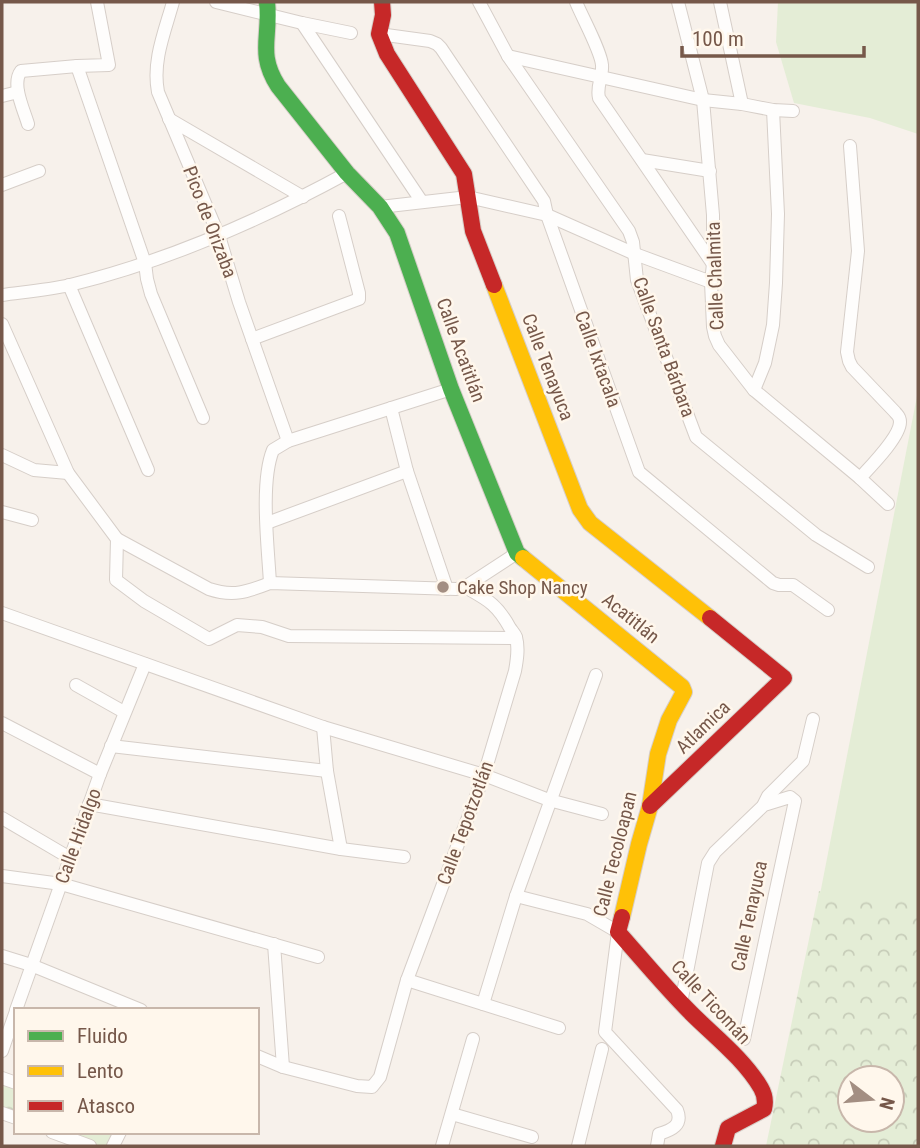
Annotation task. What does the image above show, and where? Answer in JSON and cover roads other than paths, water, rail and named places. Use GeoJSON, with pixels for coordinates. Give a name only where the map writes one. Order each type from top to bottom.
{"type":"FeatureCollection","features":[{"type":"Feature","properties":{"kind":"street"},"geometry":{"type":"LineString","coordinates":[[28,124],[18,92],[18,73],[109,65],[97,2]]}},
{"type":"Feature","properties":{"kind":"street","name":"Pico de Orizaba"},"geometry":{"type":"LineString","coordinates":[[173,2],[156,70],[158,92],[219,236],[239,302],[288,440]]}},
{"type":"Feature","properties":{"kind":"street"},"geometry":{"type":"LineString","coordinates":[[216,2],[268,8],[302,23],[351,33]]}},
{"type":"Feature","properties":{"kind":"street"},"geometry":{"type":"LineString","coordinates":[[379,34],[383,15],[382,2]]}},
{"type":"Feature","properties":{"kind":"street","name":"Calle Santa Bárbara"},"geometry":{"type":"LineString","coordinates":[[479,2],[508,56],[629,230],[635,254],[637,280],[696,437],[816,535],[868,568]]}},
{"type":"Feature","properties":{"kind":"street"},"geometry":{"type":"LineString","coordinates":[[576,2],[602,60],[597,89],[599,99],[713,264]]}},
{"type":"Feature","properties":{"kind":"street","name":"Calle Chalmita"},"geometry":{"type":"LineString","coordinates":[[678,2],[703,100],[713,215],[711,282],[715,336],[754,390],[888,504]]}},
{"type":"Feature","properties":{"kind":"street"},"geometry":{"type":"LineString","coordinates":[[720,2],[742,104]]}},
{"type":"Feature","properties":{"kind":"street","name":"Calle Acatitlán"},"geometry":{"type":"LineString","coordinates":[[268,8],[265,53],[269,70],[278,86],[346,173],[380,207],[397,233],[451,389],[517,553]]}},
{"type":"Feature","properties":{"kind":"street"},"geometry":{"type":"LineString","coordinates":[[302,23],[422,202]]}},
{"type":"Feature","properties":{"kind":"street","name":"Calle Ixtacala"},"geometry":{"type":"LineString","coordinates":[[379,34],[437,44],[544,201],[639,472],[773,583],[793,585],[828,610]]}},
{"type":"Feature","properties":{"kind":"street","name":"Calle Tenayuca"},"geometry":{"type":"LineString","coordinates":[[379,34],[387,54],[464,174],[468,184],[473,231],[580,509],[590,523],[784,678]]}},
{"type":"Feature","properties":{"kind":"street"},"geometry":{"type":"LineString","coordinates":[[508,56],[703,100],[793,111]]}},
{"type":"Feature","properties":{"kind":"street"},"geometry":{"type":"LineString","coordinates":[[77,66],[145,263],[151,294],[203,418]]}},
{"type":"Feature","properties":{"kind":"street"},"geometry":{"type":"LineString","coordinates":[[2,96],[18,92]]}},
{"type":"Feature","properties":{"kind":"street"},"geometry":{"type":"LineString","coordinates":[[754,390],[768,351],[776,283],[778,215],[773,110]]}},
{"type":"Feature","properties":{"kind":"street"},"geometry":{"type":"LineString","coordinates":[[168,119],[303,197]]}},
{"type":"Feature","properties":{"kind":"street"},"geometry":{"type":"LineString","coordinates":[[850,146],[858,251],[847,352],[852,367],[899,416],[900,422],[897,433],[860,478]]}},
{"type":"Feature","properties":{"kind":"street"},"geometry":{"type":"LineString","coordinates":[[642,160],[710,171]]}},
{"type":"Feature","properties":{"kind":"street"},"geometry":{"type":"LineString","coordinates":[[2,185],[38,171]]}},
{"type":"Feature","properties":{"kind":"street"},"geometry":{"type":"LineString","coordinates":[[2,295],[69,285],[145,263],[219,236],[303,197],[346,173]]}},
{"type":"Feature","properties":{"kind":"street"},"geometry":{"type":"LineString","coordinates":[[380,207],[468,197],[547,215],[635,254],[711,282]]}},
{"type":"Feature","properties":{"kind":"street"},"geometry":{"type":"LineString","coordinates":[[252,339],[359,299],[338,216]]}},
{"type":"Feature","properties":{"kind":"street"},"geometry":{"type":"LineString","coordinates":[[69,285],[148,470]]}},
{"type":"Feature","properties":{"kind":"street"},"geometry":{"type":"LineString","coordinates":[[2,324],[68,473],[117,538],[209,589],[234,594],[270,583],[447,589],[465,587],[517,553]]}},
{"type":"Feature","properties":{"kind":"street"},"geometry":{"type":"LineString","coordinates":[[270,583],[268,466],[276,447],[288,440],[451,389]]}},
{"type":"Feature","properties":{"kind":"street"},"geometry":{"type":"LineString","coordinates":[[391,408],[407,471],[447,589]]}},
{"type":"Feature","properties":{"kind":"street"},"geometry":{"type":"LineString","coordinates":[[2,455],[34,470],[68,473]]}},
{"type":"Feature","properties":{"kind":"street"},"geometry":{"type":"LineString","coordinates":[[267,523],[407,471]]}},
{"type":"Feature","properties":{"kind":"street"},"geometry":{"type":"LineString","coordinates":[[2,512],[32,520]]}},
{"type":"Feature","properties":{"kind":"street"},"geometry":{"type":"LineString","coordinates":[[117,538],[116,580],[144,601],[209,639],[237,625],[262,627],[289,636],[516,638]]}},
{"type":"Feature","properties":{"kind":"street","name":"Acatitlán"},"geometry":{"type":"LineString","coordinates":[[517,553],[682,687],[684,692]]}},
{"type":"Feature","properties":{"kind":"street"},"geometry":{"type":"LineString","coordinates":[[465,587],[497,607],[516,638]]}},
{"type":"Feature","properties":{"kind":"street"},"geometry":{"type":"LineString","coordinates":[[2,613],[323,727],[484,775],[549,800],[602,814]]}},
{"type":"Feature","properties":{"kind":"street","name":"Calle Tepotzotlán"},"geometry":{"type":"LineString","coordinates":[[284,1067],[366,1088],[372,1087],[380,1077],[407,980],[484,775],[515,671],[516,638]]}},
{"type":"Feature","properties":{"kind":"street","name":"Calle Hidalgo"},"geometry":{"type":"LineString","coordinates":[[17,1008],[100,774],[145,664]]}},
{"type":"Feature","properties":{"kind":"street"},"geometry":{"type":"LineString","coordinates":[[484,1004],[516,896],[596,675]]}},
{"type":"Feature","properties":{"kind":"street","name":"Atlamica"},"geometry":{"type":"LineString","coordinates":[[650,806],[784,678]]}},
{"type":"Feature","properties":{"kind":"street"},"geometry":{"type":"LineString","coordinates":[[76,685],[124,712]]}},
{"type":"Feature","properties":{"kind":"street","name":"Calle Tecoloapan"},"geometry":{"type":"LineString","coordinates":[[658,1140],[677,1125],[677,1110],[605,1032],[618,932],[650,806],[658,754],[668,720],[684,692]]}},
{"type":"Feature","properties":{"kind":"street"},"geometry":{"type":"LineString","coordinates":[[681,1003],[708,863],[715,852],[764,805],[768,796],[803,761],[813,719]]}},
{"type":"Feature","properties":{"kind":"street"},"geometry":{"type":"LineString","coordinates":[[2,723],[100,774]]}},
{"type":"Feature","properties":{"kind":"street"},"geometry":{"type":"LineString","coordinates":[[323,727],[327,771],[341,849]]}},
{"type":"Feature","properties":{"kind":"street"},"geometry":{"type":"LineString","coordinates":[[111,746],[327,771]]}},
{"type":"Feature","properties":{"kind":"street","name":"Calle Tenayuca"},"geometry":{"type":"LineString","coordinates":[[744,1039],[795,801],[790,797],[781,798],[764,805]]}},
{"type":"Feature","properties":{"kind":"street"},"geometry":{"type":"LineString","coordinates":[[89,804],[404,858]]}},
{"type":"Feature","properties":{"kind":"street"},"geometry":{"type":"LineString","coordinates":[[2,818],[70,858]]}},
{"type":"Feature","properties":{"kind":"street"},"geometry":{"type":"LineString","coordinates":[[2,876],[61,884],[318,957]]}},
{"type":"Feature","properties":{"kind":"street"},"geometry":{"type":"LineString","coordinates":[[516,896],[587,914],[618,932]]}},
{"type":"Feature","properties":{"kind":"street","name":"Calle Ticomán"},"geometry":{"type":"LineString","coordinates":[[618,932],[756,1081],[764,1095],[764,1109],[728,1128],[723,1146]]}},
{"type":"Feature","properties":{"kind":"street"},"geometry":{"type":"LineString","coordinates":[[259,1057],[284,1067],[275,944]]}},
{"type":"Feature","properties":{"kind":"street"},"geometry":{"type":"LineString","coordinates":[[2,956],[32,965],[136,1008]]}},
{"type":"Feature","properties":{"kind":"street"},"geometry":{"type":"LineString","coordinates":[[407,980],[559,1028]]}},
{"type":"Feature","properties":{"kind":"street","name":"Calle Hidalgo"},"geometry":{"type":"LineString","coordinates":[[2,1051],[14,1016]]}},
{"type":"Feature","properties":{"kind":"street"},"geometry":{"type":"LineString","coordinates":[[442,1146],[473,1039]]}},
{"type":"Feature","properties":{"kind":"street"},"geometry":{"type":"LineString","coordinates":[[578,1146],[602,1049]]}},
{"type":"Feature","properties":{"kind":"street"},"geometry":{"type":"LineString","coordinates":[[452,1114],[532,1136]]}},
{"type":"Feature","properties":{"kind":"street"},"geometry":{"type":"LineString","coordinates":[[57,1134],[90,1146]]}},
{"type":"Feature","properties":{"kind":"place","name":"Cake Shop Nancy"},"geometry":{"type":"Point","coordinates":[443,587]}}]}
